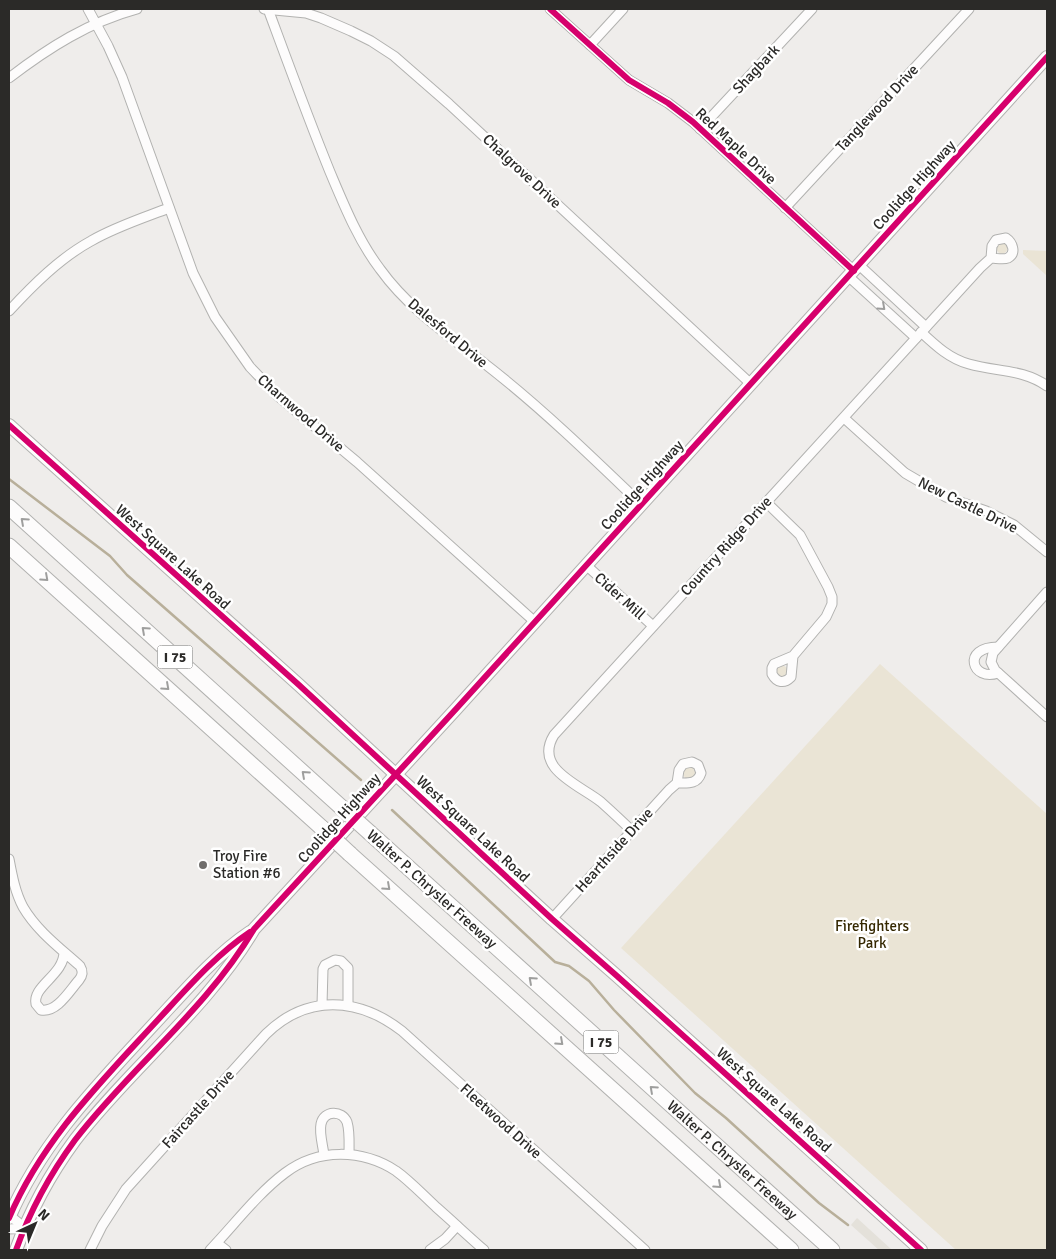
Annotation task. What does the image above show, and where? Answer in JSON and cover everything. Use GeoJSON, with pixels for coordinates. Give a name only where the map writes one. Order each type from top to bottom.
{"type":"FeatureCollection","features":[{"type":"Feature","properties":{"kind":"highway","name":"Walter P. Chrysler Freeway"},"geometry":{"type":"LineString","coordinates":[[9,507],[832,1250]]}},
{"type":"Feature","properties":{"kind":"highway","name":"Walter P. Chrysler Freeway"},"geometry":{"type":"LineString","coordinates":[[9,546],[790,1250]]}},
{"type":"Feature","properties":{"kind":"main road","name":"Coolidge Highway"},"geometry":{"type":"LineString","coordinates":[[16,1250],[51,1177],[75,1141],[93,1118],[203,998],[243,948],[254,929],[1047,57]]}},
{"type":"Feature","properties":{"kind":"main road","name":"West Square Lake Road"},"geometry":{"type":"LineString","coordinates":[[9,425],[299,685],[552,919],[921,1250]]}},
{"type":"Feature","properties":{"kind":"main road","name":"Coolidge Highway"},"geometry":{"type":"LineString","coordinates":[[9,1216],[40,1159],[75,1111],[188,987],[235,941],[254,929]]}},
{"type":"Feature","properties":{"kind":"street","name":"Charnwood Drive"},"geometry":{"type":"LineString","coordinates":[[88,9],[115,61],[131,100],[193,273],[207,303],[228,338],[250,367],[278,396],[357,462],[535,622]]}},
{"type":"Feature","properties":{"kind":"street"},"geometry":{"type":"LineString","coordinates":[[9,78],[59,43],[96,23],[137,9]]}},
{"type":"Feature","properties":{"kind":"street","name":"Chalgrove Drive"},"geometry":{"type":"LineString","coordinates":[[267,9],[306,11],[364,37],[385,49],[406,65],[751,384]]}},
{"type":"Feature","properties":{"kind":"street","name":"Dalesford Drive"},"geometry":{"type":"LineString","coordinates":[[267,9],[345,207],[380,270],[403,296],[432,323],[521,394],[641,504]]}},
{"type":"Feature","properties":{"kind":"street","name":"Red Maple Drive"},"geometry":{"type":"LineString","coordinates":[[550,9],[629,80],[672,106],[700,129],[854,271]]}},
{"type":"Feature","properties":{"kind":"street"},"geometry":{"type":"LineString","coordinates":[[590,45],[623,9]]}},
{"type":"Feature","properties":{"kind":"street","name":"Shagbark"},"geometry":{"type":"LineString","coordinates":[[700,129],[812,9]]}},
{"type":"Feature","properties":{"kind":"street","name":"Tanglewood Drive"},"geometry":{"type":"LineString","coordinates":[[785,208],[969,9]]}},
{"type":"Feature","properties":{"kind":"street"},"geometry":{"type":"LineString","coordinates":[[9,311],[45,275],[82,246],[100,236],[169,208]]}},
{"type":"Feature","properties":{"kind":"street","name":"Country Ridge Drive"},"geometry":{"type":"LineString","coordinates":[[632,830],[600,802],[557,771],[549,760],[548,748],[554,735],[921,332],[991,258]]}},
{"type":"Feature","properties":{"kind":"street"},"geometry":{"type":"LineString","coordinates":[[854,271],[921,332]]}},
{"type":"Feature","properties":{"kind":"street"},"geometry":{"type":"LineString","coordinates":[[854,271],[944,352],[962,362],[1019,372],[1047,386]]}},
{"type":"Feature","properties":{"kind":"street","name":"New Castle Drive"},"geometry":{"type":"LineString","coordinates":[[844,418],[906,473],[946,497],[986,511],[1014,525],[1047,552]]}},
{"type":"Feature","properties":{"kind":"street"},"geometry":{"type":"LineString","coordinates":[[766,502],[800,535],[832,598],[832,604],[826,617],[793,656]]}},
{"type":"Feature","properties":{"kind":"street","name":"Cider Mill"},"geometry":{"type":"LineString","coordinates":[[586,565],[653,626]]}},
{"type":"Feature","properties":{"kind":"street"},"geometry":{"type":"LineString","coordinates":[[1047,592],[993,653],[991,660],[998,673],[1047,717]]}},
{"type":"Feature","properties":{"kind":"street"},"geometry":{"type":"LineString","coordinates":[[998,647],[981,649],[976,655],[975,662],[977,669],[982,674],[990,676],[998,673]]}},
{"type":"Feature","properties":{"kind":"street","name":"Hearthside Drive"},"geometry":{"type":"LineString","coordinates":[[552,919],[678,782]]}},
{"type":"Feature","properties":{"kind":"street"},"geometry":{"type":"LineString","coordinates":[[9,858],[10,871],[18,895],[30,917],[38,927],[80,966],[82,975],[55,1007],[49,1011],[41,1010],[36,1004],[36,994],[61,966],[64,960],[64,952]]}},
{"type":"Feature","properties":{"kind":"street"},"geometry":{"type":"LineString","coordinates":[[322,1005],[323,970],[325,965],[335,960],[341,961],[348,968],[348,1005]]}},
{"type":"Feature","properties":{"kind":"street","name":"Faircastle Drive"},"geometry":{"type":"LineString","coordinates":[[90,1250],[102,1226],[126,1189],[266,1034],[289,1016],[300,1011],[322,1005],[336,1004]]}},
{"type":"Feature","properties":{"kind":"street","name":"Fleetwood Drive"},"geometry":{"type":"LineString","coordinates":[[336,1004],[348,1005],[375,1013],[402,1031],[645,1250]]}},
{"type":"Feature","properties":{"kind":"street"},"geometry":{"type":"LineString","coordinates":[[324,1156],[321,1123],[326,1116],[333,1113],[341,1115],[346,1121],[349,1154]]}},
{"type":"Feature","properties":{"kind":"street"},"geometry":{"type":"LineString","coordinates":[[210,1250],[268,1188],[285,1173],[308,1160],[324,1156],[349,1154],[370,1159],[396,1172],[484,1250]]}},
{"type":"Feature","properties":{"kind":"street"},"geometry":{"type":"LineString","coordinates":[[9,1216],[25,1228]]}},
{"type":"Feature","properties":{"kind":"street"},"geometry":{"type":"LineString","coordinates":[[430,1250],[445,1239],[457,1226]]}},
{"type":"Feature","properties":{"kind":"street"},"geometry":{"type":"LineString","coordinates":[[9,1229],[25,1228]]}},
{"type":"Feature","properties":{"kind":"street"},"geometry":{"type":"LineString","coordinates":[[217,1243],[226,1250]]}},
{"type":"Feature","properties":{"kind":"shaded area"},"geometry":{"type":"Polygon","coordinates":[[[857,1218],[892,1250],[879,1250],[851,1225],[857,1218]]]}},
{"type":"Feature","properties":{"kind":"green space"},"geometry":{"type":"Polygon","coordinates":[[[1002,242],[1008,248],[1002,254],[996,248],[1002,242]]]}},
{"type":"Feature","properties":{"kind":"green space"},"geometry":{"type":"Polygon","coordinates":[[[1023,250],[1047,251],[1047,276],[1023,254],[1023,250]]]}},
{"type":"Feature","properties":{"kind":"green space","name":"Firefighters Park"},"geometry":{"type":"Polygon","coordinates":[[[880,664],[1047,814],[1047,1250],[956,1250],[621,948],[880,664]]]}},
{"type":"Feature","properties":{"kind":"green space"},"geometry":{"type":"Polygon","coordinates":[[[782,665],[788,671],[782,677],[776,671],[782,665]]]}},
{"type":"Feature","properties":{"kind":"green space"},"geometry":{"type":"Polygon","coordinates":[[[689,767],[695,773],[689,779],[683,773],[689,767]]]}},
{"type":"Feature","properties":{"kind":"waterway"},"geometry":{"type":"LineString","coordinates":[[9,479],[110,556],[127,575],[361,780]]}},
{"type":"Feature","properties":{"kind":"waterway"},"geometry":{"type":"LineString","coordinates":[[392,810],[555,962],[569,966],[589,981],[614,1010],[695,1093],[726,1118],[819,1203],[848,1225]]}},
{"type":"Feature","properties":{"kind":"cycle path"},"geometry":{"type":"LineString","coordinates":[[550,9],[629,80],[668,103],[693,122],[854,271]]}},
{"type":"Feature","properties":{"kind":"cycle path"},"geometry":{"type":"LineString","coordinates":[[16,1250],[41,1193],[75,1140],[120,1087],[214,985],[254,929],[1047,57]]}},
{"type":"Feature","properties":{"kind":"cycle path"},"geometry":{"type":"LineString","coordinates":[[9,425],[299,685],[552,919],[921,1250]]}},
{"type":"Feature","properties":{"kind":"cycle path"},"geometry":{"type":"LineString","coordinates":[[9,1218],[22,1190],[38,1164],[92,1092],[199,975],[250,932]]}},
{"type":"Feature","properties":{"kind":"place","name":"Troy Fire Station #6"},"geometry":{"type":"Point","coordinates":[203,865]}}]}
